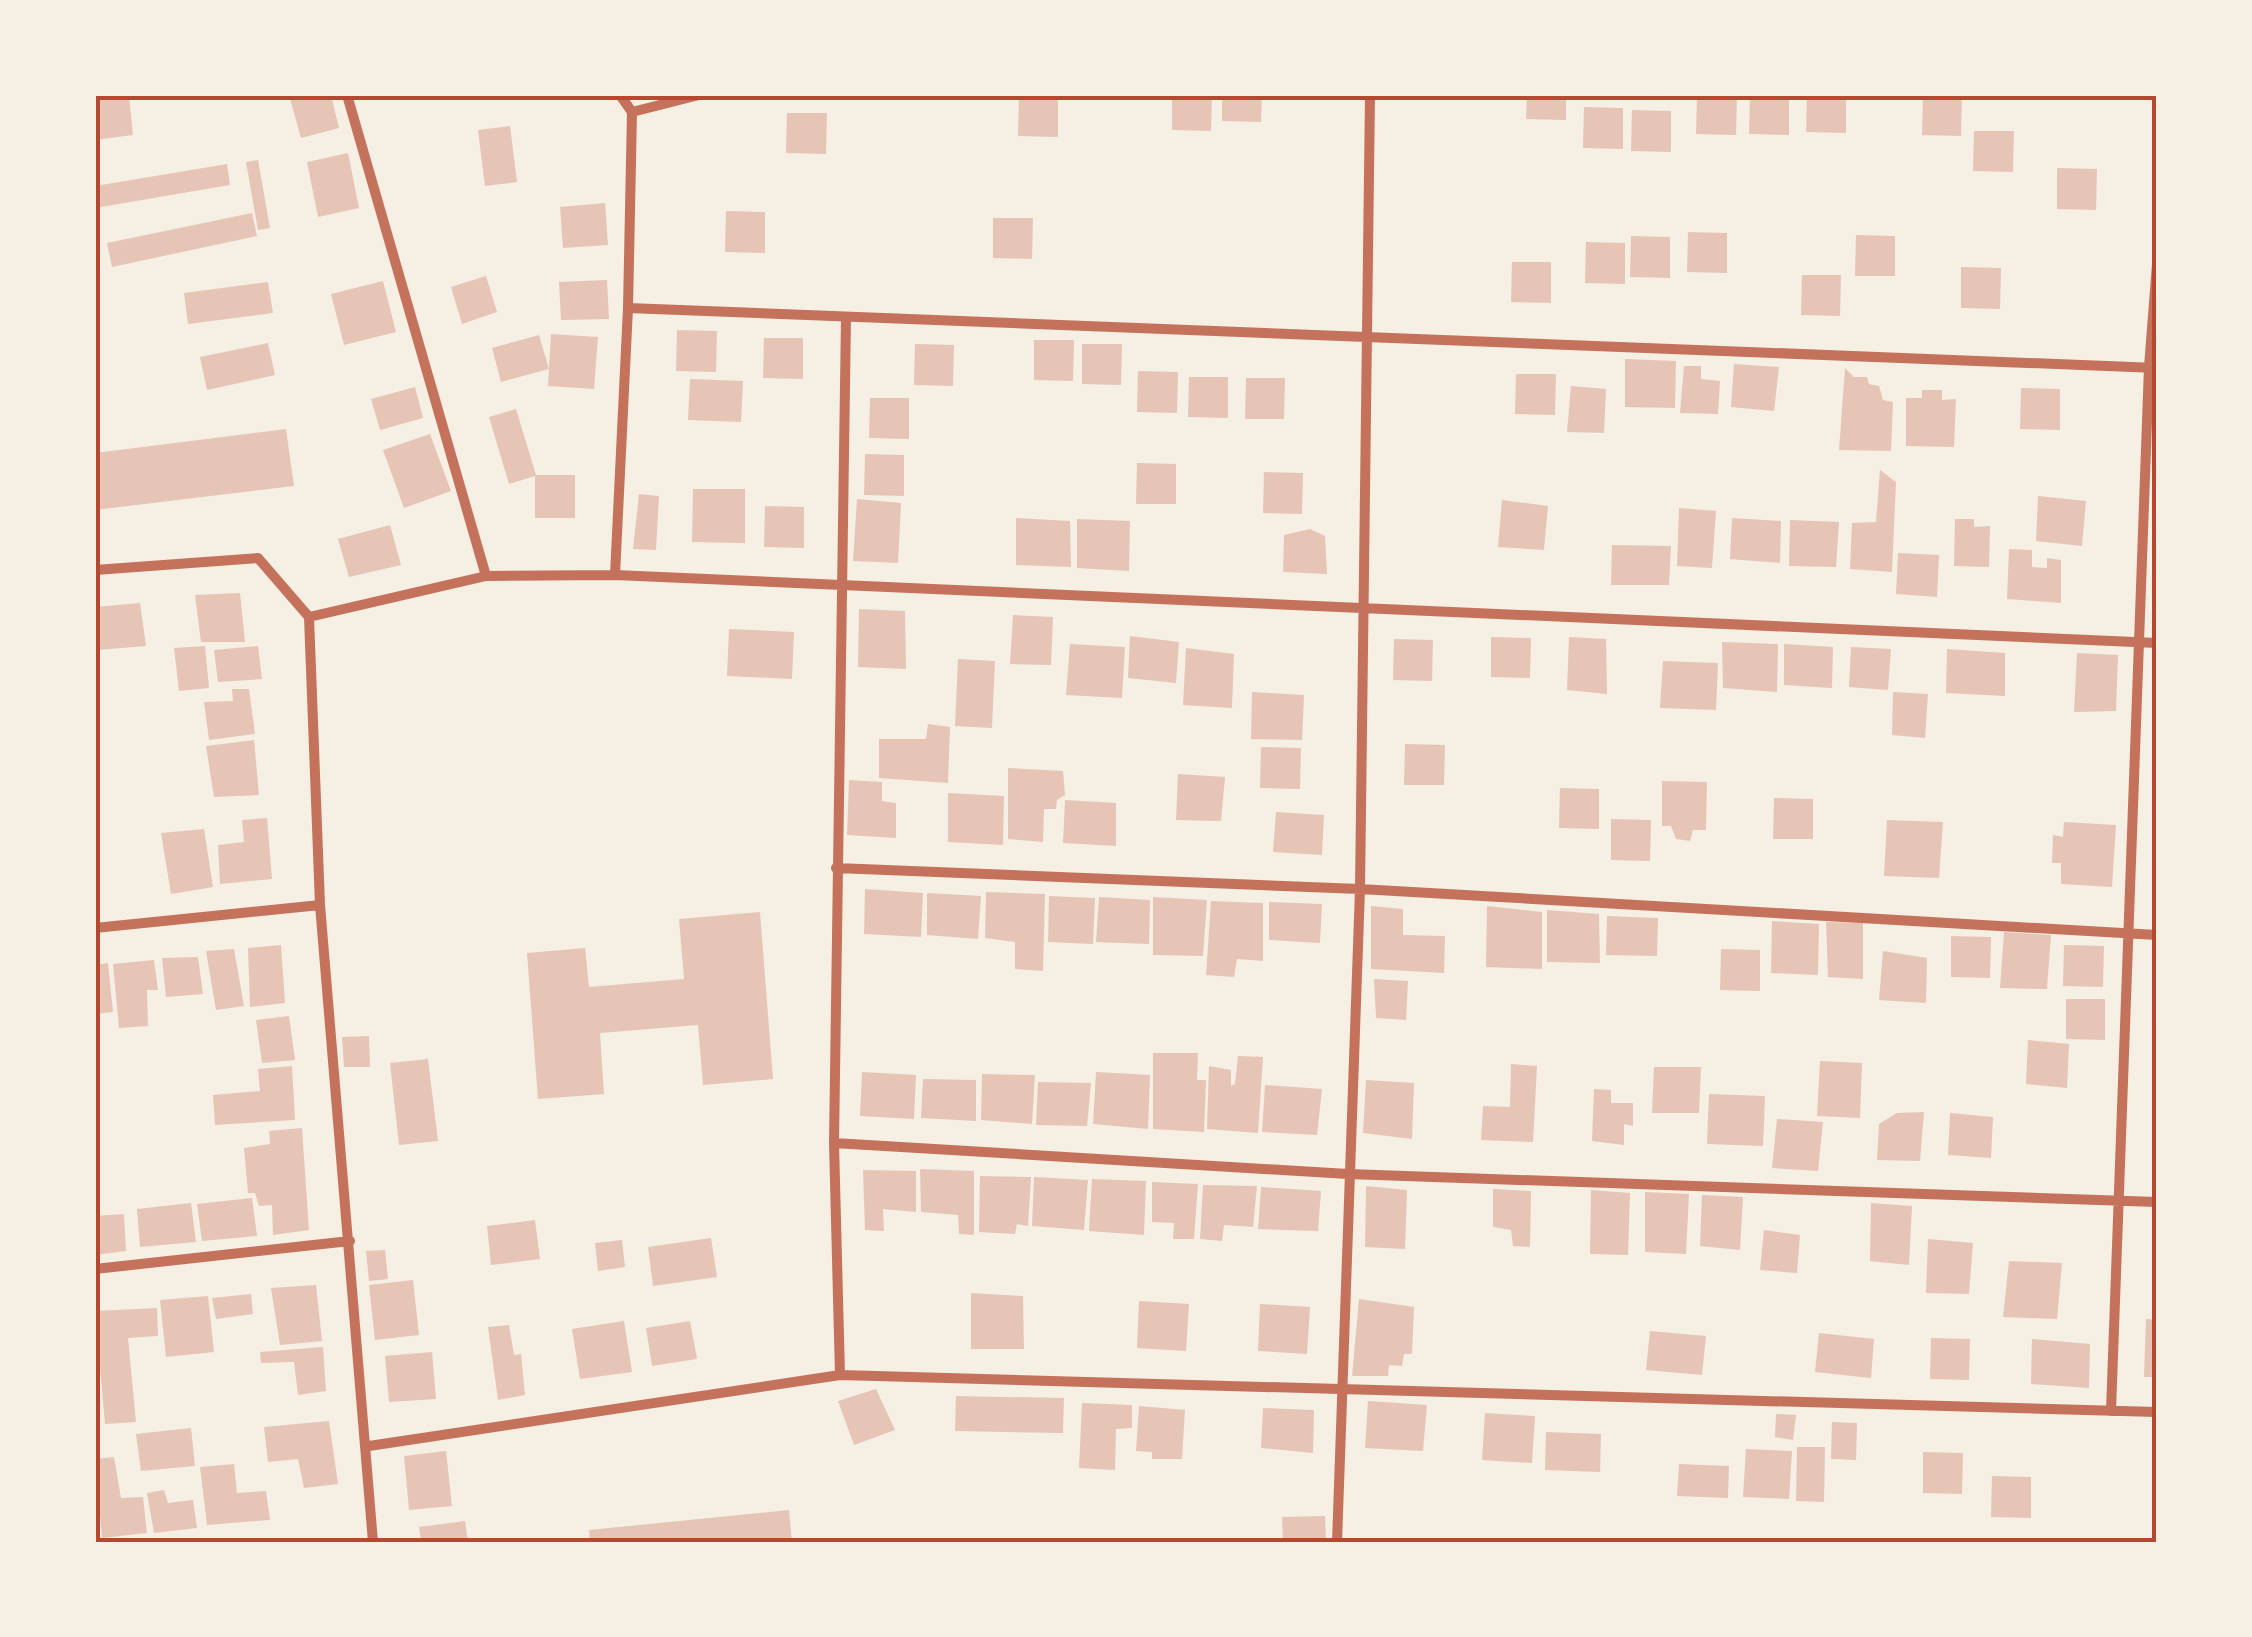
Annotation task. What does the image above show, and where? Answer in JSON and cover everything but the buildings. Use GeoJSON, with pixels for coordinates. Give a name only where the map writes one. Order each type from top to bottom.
{"type":"FeatureCollection","features":[{"type":"Feature","properties":{"kind":"street"},"geometry":{"type":"LineString","coordinates":[[348,95],[486,576]]}},
{"type":"Feature","properties":{"kind":"street"},"geometry":{"type":"LineString","coordinates":[[615,575],[628,308],[632,112],[620,95]]}},
{"type":"Feature","properties":{"kind":"street"},"geometry":{"type":"LineString","coordinates":[[632,112],[699,95]]}},
{"type":"Feature","properties":{"kind":"street"},"geometry":{"type":"LineString","coordinates":[[1336,1542],[1360,889],[1370,95]]}},
{"type":"Feature","properties":{"kind":"street"},"geometry":{"type":"LineString","coordinates":[[2112,1411],[2139,642],[2157,264]]}},
{"type":"Feature","properties":{"kind":"street"},"geometry":{"type":"LineString","coordinates":[[628,308],[2153,368]]}},
{"type":"Feature","properties":{"kind":"street"},"geometry":{"type":"LineString","coordinates":[[840,1375],[834,1143],[846,316]]}},
{"type":"Feature","properties":{"kind":"street"},"geometry":{"type":"LineString","coordinates":[[95,570],[258,558],[309,617],[320,904],[369,1446],[374,1542]]}},
{"type":"Feature","properties":{"kind":"street"},"geometry":{"type":"LineString","coordinates":[[309,617],[486,576],[615,575],[1362,611],[2157,643]]}},
{"type":"Feature","properties":{"kind":"street"},"geometry":{"type":"LineString","coordinates":[[836,868],[1360,889],[2157,934]]}},
{"type":"Feature","properties":{"kind":"street"},"geometry":{"type":"LineString","coordinates":[[95,928],[320,904]]}},
{"type":"Feature","properties":{"kind":"street"},"geometry":{"type":"LineString","coordinates":[[834,1143],[1348,1174],[2157,1202]]}},
{"type":"Feature","properties":{"kind":"street"},"geometry":{"type":"LineString","coordinates":[[95,1269],[350,1241]]}},
{"type":"Feature","properties":{"kind":"street"},"geometry":{"type":"LineString","coordinates":[[369,1446],[840,1375],[2157,1412]]}}]}
